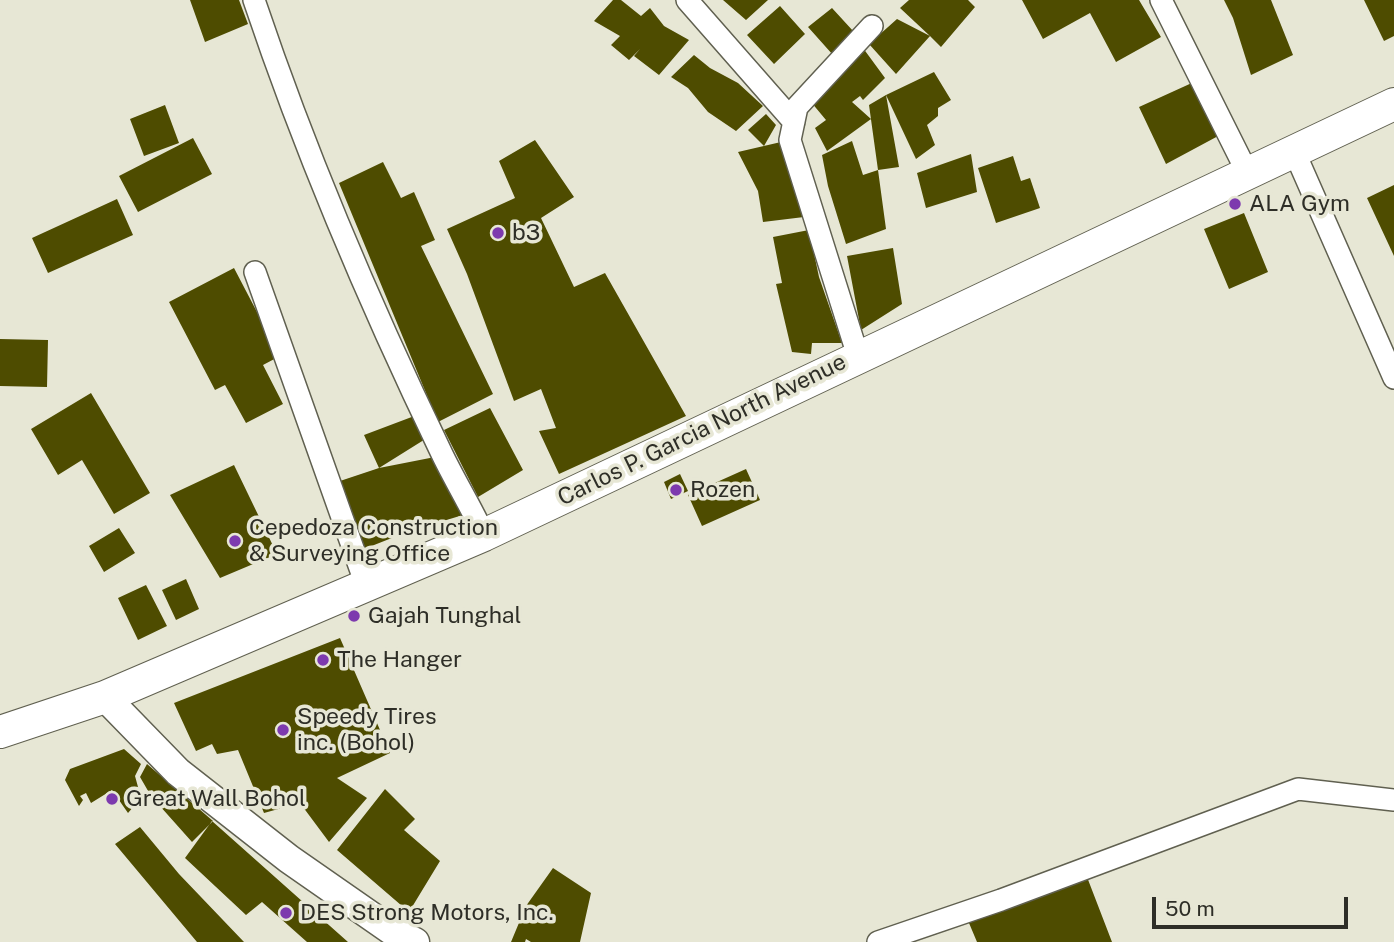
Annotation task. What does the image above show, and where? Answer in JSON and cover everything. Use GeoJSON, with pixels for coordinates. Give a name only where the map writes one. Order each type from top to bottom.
{"type":"FeatureCollection","features":[{"type":"Feature","properties":{"kind":"main road","name":"Carlos P. Garcia North Avenue"},"geometry":{"type":"LineString","coordinates":[[0,733],[105,697],[484,535],[1394,104]]}},
{"type":"Feature","properties":{"kind":"main road"},"geometry":{"type":"LineString","coordinates":[[105,697],[178,772],[289,859],[391,930],[415,942]]}},
{"type":"Feature","properties":{"kind":"street"},"geometry":{"type":"LineString","coordinates":[[254,0],[276,66],[355,262],[442,455],[484,535]]}},
{"type":"Feature","properties":{"kind":"street"},"geometry":{"type":"LineString","coordinates":[[687,0],[794,122]]}},
{"type":"Feature","properties":{"kind":"street"},"geometry":{"type":"LineString","coordinates":[[1161,0],[1248,174]]}},
{"type":"Feature","properties":{"kind":"street"},"geometry":{"type":"LineString","coordinates":[[858,356],[790,139],[797,107],[872,26]]}},
{"type":"Feature","properties":{"kind":"street"},"geometry":{"type":"LineString","coordinates":[[1294,151],[1394,378]]}},
{"type":"Feature","properties":{"kind":"street"},"geometry":{"type":"LineString","coordinates":[[255,272],[366,585]]}},
{"type":"Feature","properties":{"kind":"street"},"geometry":{"type":"LineString","coordinates":[[878,942],[1001,900],[1298,789],[1394,800]]}},
{"type":"Feature","properties":{"kind":"building"},"geometry":{"type":"Polygon","coordinates":[[[190,0],[239,0],[248,24],[205,42],[190,0]]]}},
{"type":"Feature","properties":{"kind":"building"},"geometry":{"type":"Polygon","coordinates":[[[613,0],[621,0],[641,16],[650,8],[664,26],[689,40],[659,75],[634,56],[640,49],[629,60],[611,45],[620,36],[594,21],[613,0]]]}},
{"type":"Feature","properties":{"kind":"building"},"geometry":{"type":"Polygon","coordinates":[[[723,0],[768,0],[746,20],[723,0]]]}},
{"type":"Feature","properties":{"kind":"building"},"geometry":{"type":"Polygon","coordinates":[[[909,0],[968,0],[975,7],[941,47],[900,8],[909,0]]]}},
{"type":"Feature","properties":{"kind":"building"},"geometry":{"type":"Polygon","coordinates":[[[1022,0],[1139,0],[1161,37],[1116,62],[1090,13],[1043,39],[1022,0]]]}},
{"type":"Feature","properties":{"kind":"building"},"geometry":{"type":"Polygon","coordinates":[[[1224,0],[1271,0],[1293,55],[1251,75],[1233,18],[1224,0]]]}},
{"type":"Feature","properties":{"kind":"building"},"geometry":{"type":"Polygon","coordinates":[[[1364,0],[1394,0],[1394,36],[1384,41],[1364,0]]]}},
{"type":"Feature","properties":{"kind":"building"},"geometry":{"type":"Polygon","coordinates":[[[780,6],[805,34],[774,64],[747,35],[780,6]]]}},
{"type":"Feature","properties":{"kind":"building"},"geometry":{"type":"Polygon","coordinates":[[[832,8],[854,32],[833,55],[808,27],[832,8]]]}},
{"type":"Feature","properties":{"kind":"building"},"geometry":{"type":"Polygon","coordinates":[[[897,19],[930,36],[896,74],[869,44],[897,19]]]}},
{"type":"Feature","properties":{"kind":"building"},"geometry":{"type":"Polygon","coordinates":[[[863,48],[885,78],[863,100],[860,96],[852,102],[871,119],[827,151],[815,128],[826,120],[811,102],[863,48]]]}},
{"type":"Feature","properties":{"kind":"building"},"geometry":{"type":"Polygon","coordinates":[[[694,55],[710,68],[738,83],[763,106],[736,131],[708,112],[688,88],[671,77],[694,55]]]}},
{"type":"Feature","properties":{"kind":"building"},"geometry":{"type":"Polygon","coordinates":[[[934,72],[951,100],[938,108],[938,116],[927,125],[935,145],[916,159],[886,95],[934,72]]]}},
{"type":"Feature","properties":{"kind":"building"},"geometry":{"type":"Polygon","coordinates":[[[1194,82],[1220,135],[1166,164],[1139,107],[1194,82]]]}},
{"type":"Feature","properties":{"kind":"building"},"geometry":{"type":"Polygon","coordinates":[[[886,95],[899,167],[878,170],[869,105],[886,95]]]}},
{"type":"Feature","properties":{"kind":"building"},"geometry":{"type":"Polygon","coordinates":[[[165,105],[179,143],[144,156],[130,119],[165,105]]]}},
{"type":"Feature","properties":{"kind":"building"},"geometry":{"type":"Polygon","coordinates":[[[766,114],[776,125],[764,146],[748,130],[766,114]]]}},
{"type":"Feature","properties":{"kind":"building"},"geometry":{"type":"Polygon","coordinates":[[[193,138],[212,174],[138,212],[119,176],[193,138]]]}},
{"type":"Feature","properties":{"kind":"building"},"geometry":{"type":"Polygon","coordinates":[[[535,140],[574,197],[541,218],[574,287],[605,273],[686,416],[559,474],[539,431],[556,428],[541,389],[514,401],[467,274],[447,229],[515,198],[499,161],[535,140]]]}},
{"type":"Feature","properties":{"kind":"building"},"geometry":{"type":"Polygon","coordinates":[[[852,141],[863,175],[878,170],[886,229],[846,244],[828,186],[822,155],[852,141]]]}},
{"type":"Feature","properties":{"kind":"building"},"geometry":{"type":"Polygon","coordinates":[[[781,142],[804,217],[763,222],[758,191],[738,152],[781,142]]]}},
{"type":"Feature","properties":{"kind":"building"},"geometry":{"type":"Polygon","coordinates":[[[971,154],[977,192],[926,208],[917,173],[971,154]]]}},
{"type":"Feature","properties":{"kind":"building"},"geometry":{"type":"Polygon","coordinates":[[[1013,156],[1021,181],[1030,178],[1040,208],[996,223],[978,168],[1013,156]]]}},
{"type":"Feature","properties":{"kind":"building"},"geometry":{"type":"Polygon","coordinates":[[[383,162],[401,198],[414,192],[435,240],[421,246],[493,394],[438,422],[339,183],[383,162]]]}},
{"type":"Feature","properties":{"kind":"building"},"geometry":{"type":"Polygon","coordinates":[[[1394,185],[1394,256],[1367,198],[1394,185]]]}},
{"type":"Feature","properties":{"kind":"building"},"geometry":{"type":"Polygon","coordinates":[[[117,199],[133,235],[48,273],[32,238],[117,199]]]}},
{"type":"Feature","properties":{"kind":"building"},"geometry":{"type":"Polygon","coordinates":[[[1244,213],[1268,272],[1229,289],[1204,229],[1244,213]]]}},
{"type":"Feature","properties":{"kind":"building"},"geometry":{"type":"Polygon","coordinates":[[[809,230],[819,277],[842,343],[812,343],[811,354],[792,352],[776,284],[782,283],[773,237],[809,230]]]}},
{"type":"Feature","properties":{"kind":"building"},"geometry":{"type":"Polygon","coordinates":[[[893,248],[902,304],[861,330],[847,256],[893,248]]]}},
{"type":"Feature","properties":{"kind":"building"},"geometry":{"type":"Polygon","coordinates":[[[234,268],[280,356],[263,365],[283,404],[246,423],[225,385],[215,390],[169,302],[234,268]]]}},
{"type":"Feature","properties":{"kind":"building"},"geometry":{"type":"Polygon","coordinates":[[[0,339],[48,340],[47,387],[0,386],[0,339]]]}},
{"type":"Feature","properties":{"kind":"building"},"geometry":{"type":"Polygon","coordinates":[[[91,393],[150,493],[114,514],[82,460],[58,475],[31,429],[91,393]]]}},
{"type":"Feature","properties":{"kind":"building"},"geometry":{"type":"Polygon","coordinates":[[[490,408],[523,470],[478,497],[444,430],[490,408]]]}},
{"type":"Feature","properties":{"kind":"building"},"geometry":{"type":"Polygon","coordinates":[[[417,415],[427,438],[379,468],[364,435],[417,415]]]}},
{"type":"Feature","properties":{"kind":"building"},"geometry":{"type":"Polygon","coordinates":[[[435,457],[463,515],[407,532],[364,549],[337,482],[379,468],[435,457]]]}},
{"type":"Feature","properties":{"kind":"building"},"geometry":{"type":"Polygon","coordinates":[[[234,465],[277,554],[220,578],[170,495],[234,465]]]}},
{"type":"Feature","properties":{"kind":"building"},"geometry":{"type":"Polygon","coordinates":[[[746,469],[760,500],[702,526],[688,495],[746,469]]]}},
{"type":"Feature","properties":{"kind":"building"},"geometry":{"type":"Polygon","coordinates":[[[680,474],[688,491],[671,499],[664,482],[680,474]]]}},
{"type":"Feature","properties":{"kind":"building"},"geometry":{"type":"Polygon","coordinates":[[[119,528],[135,553],[104,572],[89,546],[119,528]]]}},
{"type":"Feature","properties":{"kind":"building"},"geometry":{"type":"Polygon","coordinates":[[[186,579],[199,609],[176,620],[162,590],[186,579]]]}},
{"type":"Feature","properties":{"kind":"building"},"geometry":{"type":"Polygon","coordinates":[[[146,585],[167,626],[138,640],[118,598],[146,585]]]}},
{"type":"Feature","properties":{"kind":"building"},"geometry":{"type":"Polygon","coordinates":[[[340,638],[390,753],[337,778],[367,798],[329,842],[300,803],[264,813],[238,750],[217,754],[212,744],[196,751],[174,703],[340,638]]]}},
{"type":"Feature","properties":{"kind":"building"},"geometry":{"type":"Polygon","coordinates":[[[124,749],[141,764],[135,776],[141,798],[128,813],[112,790],[91,803],[86,793],[80,796],[83,800],[79,806],[65,780],[70,769],[124,749]]]}},
{"type":"Feature","properties":{"kind":"building"},"geometry":{"type":"Polygon","coordinates":[[[147,764],[213,821],[192,842],[151,796],[140,777],[147,764]]]}},
{"type":"Feature","properties":{"kind":"building"},"geometry":{"type":"Polygon","coordinates":[[[385,789],[415,819],[404,830],[440,861],[409,912],[337,850],[385,789]]]}},
{"type":"Feature","properties":{"kind":"building"},"geometry":{"type":"Polygon","coordinates":[[[212,821],[348,942],[307,942],[262,902],[246,915],[185,858],[212,821]]]}},
{"type":"Feature","properties":{"kind":"building"},"geometry":{"type":"Polygon","coordinates":[[[140,827],[179,874],[244,942],[197,942],[115,844],[140,827]]]}},
{"type":"Feature","properties":{"kind":"building"},"geometry":{"type":"Polygon","coordinates":[[[553,868],[591,893],[580,942],[531,942],[526,939],[525,942],[511,942],[526,906],[553,868]]]}},
{"type":"Feature","properties":{"kind":"building"},"geometry":{"type":"Polygon","coordinates":[[[1087,877],[1112,942],[977,942],[969,923],[1087,877]]]}},
{"type":"Feature","properties":{"kind":"place","name":"ALA Gym"},"geometry":{"type":"Point","coordinates":[1235,204]}},
{"type":"Feature","properties":{"kind":"place","name":"b3"},"geometry":{"type":"Point","coordinates":[498,233]}},
{"type":"Feature","properties":{"kind":"place","name":"Rozen"},"geometry":{"type":"Point","coordinates":[676,490]}},
{"type":"Feature","properties":{"kind":"place","name":"Cepedoza Construction & Surveying Office"},"geometry":{"type":"Point","coordinates":[235,541]}},
{"type":"Feature","properties":{"kind":"place","name":"Gajah Tunghal"},"geometry":{"type":"Point","coordinates":[354,616]}},
{"type":"Feature","properties":{"kind":"place","name":"The Hanger"},"geometry":{"type":"Point","coordinates":[323,660]}},
{"type":"Feature","properties":{"kind":"place","name":"Speedy Tires inc. (Bohol)"},"geometry":{"type":"Point","coordinates":[283,730]}},
{"type":"Feature","properties":{"kind":"place","name":"Great Wall Bohol"},"geometry":{"type":"Point","coordinates":[112,799]}},
{"type":"Feature","properties":{"kind":"place","name":"DES Strong Motors, Inc."},"geometry":{"type":"Point","coordinates":[286,913]}}]}
